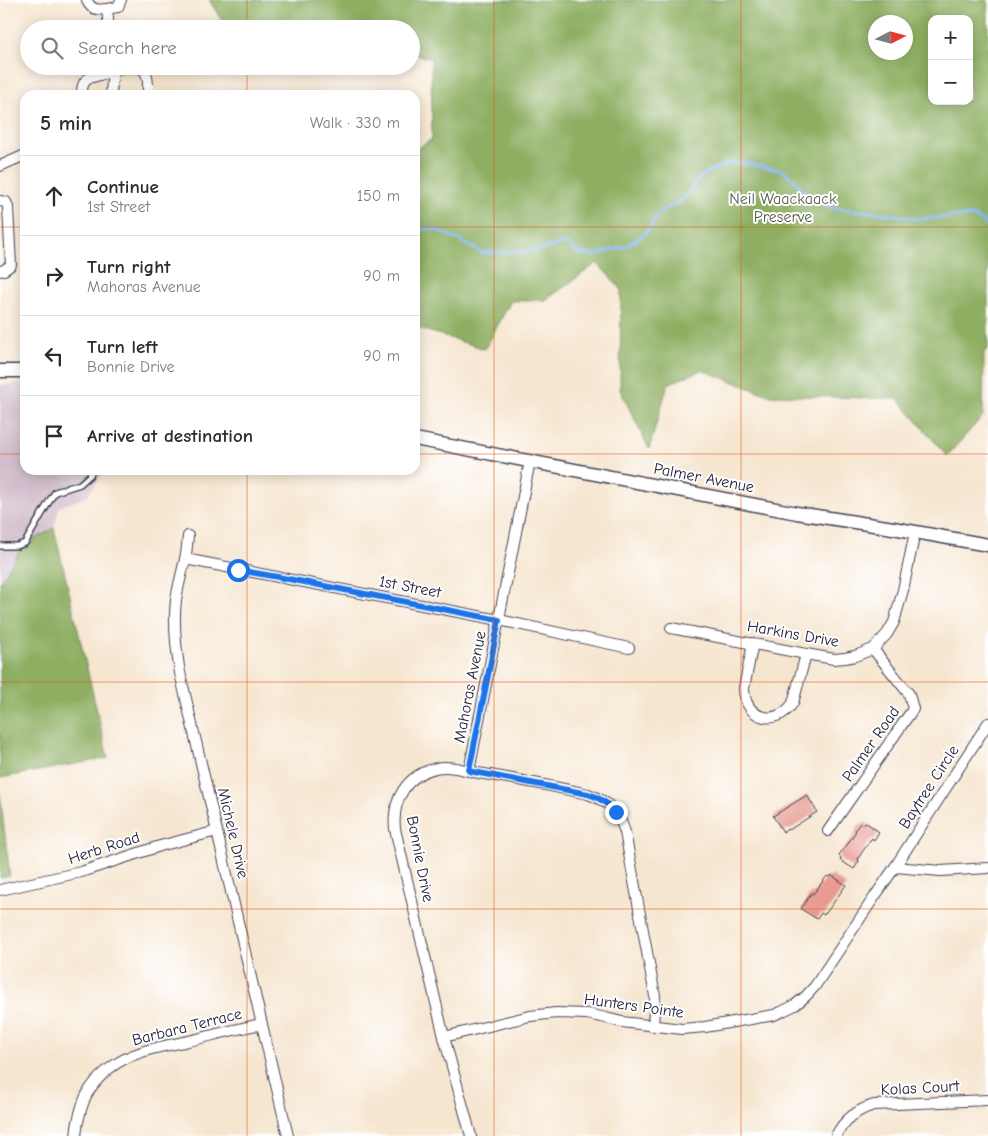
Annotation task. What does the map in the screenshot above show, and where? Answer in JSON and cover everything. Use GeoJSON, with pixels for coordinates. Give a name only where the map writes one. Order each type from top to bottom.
{"type":"FeatureCollection","features":[{"type":"Feature","properties":{"kind":"street"},"geometry":{"type":"LineString","coordinates":[[87,0],[92,8],[107,9],[118,7],[121,0]]}},
{"type":"Feature","properties":{"kind":"street"},"geometry":{"type":"LineString","coordinates":[[107,9],[108,20]]}},
{"type":"Feature","properties":{"kind":"street"},"geometry":{"type":"LineString","coordinates":[[82,90],[84,80],[96,75]]}},
{"type":"Feature","properties":{"kind":"street"},"geometry":{"type":"LineString","coordinates":[[111,90],[113,75]]}},
{"type":"Feature","properties":{"kind":"street"},"geometry":{"type":"LineString","coordinates":[[146,75],[148,90]]}},
{"type":"Feature","properties":{"kind":"street"},"geometry":{"type":"LineString","coordinates":[[0,166],[20,157]]}},
{"type":"Feature","properties":{"kind":"street"},"geometry":{"type":"LineString","coordinates":[[0,201],[6,202],[8,207],[10,265],[4,270],[0,270]]}},
{"type":"Feature","properties":{"kind":"street"},"geometry":{"type":"LineString","coordinates":[[0,371],[20,371]]}},
{"type":"Feature","properties":{"kind":"street","name":"Palmer Avenue"},"geometry":{"type":"LineString","coordinates":[[420,440],[797,512],[988,545]]}},
{"type":"Feature","properties":{"kind":"street","name":"Mahoras Avenue"},"geometry":{"type":"LineString","coordinates":[[469,771],[530,461]]}},
{"type":"Feature","properties":{"kind":"street"},"geometry":{"type":"LineString","coordinates":[[873,649],[887,634],[894,622],[914,532]]}},
{"type":"Feature","properties":{"kind":"street","name":"Michele Drive"},"geometry":{"type":"LineString","coordinates":[[188,536],[176,601],[174,626],[176,650],[288,1136]]}},
{"type":"Feature","properties":{"kind":"street","name":"1st Street"},"geometry":{"type":"LineString","coordinates":[[185,559],[499,620],[629,648]]}},
{"type":"Feature","properties":{"kind":"street","name":"Harkins Drive"},"geometry":{"type":"LineString","coordinates":[[671,628],[834,658],[854,656],[873,649]]}},
{"type":"Feature","properties":{"kind":"street"},"geometry":{"type":"LineString","coordinates":[[753,643],[744,694],[746,702],[751,709],[765,717],[773,718],[789,710],[793,703],[806,654]]}},
{"type":"Feature","properties":{"kind":"street","name":"Palmer Road"},"geometry":{"type":"LineString","coordinates":[[828,831],[913,709],[909,694],[873,649]]}},
{"type":"Feature","properties":{"kind":"street","name":"Baytree Circle"},"geometry":{"type":"LineString","coordinates":[[895,867],[988,724]]}},
{"type":"Feature","properties":{"kind":"street","name":"Bonnie Drive"},"geometry":{"type":"LineString","coordinates":[[471,1136],[444,1037],[395,829],[395,809],[399,797],[407,785],[416,777],[426,771],[442,767],[469,771],[596,796],[616,812],[622,821],[625,832],[655,996],[653,1026]]}},
{"type":"Feature","properties":{"kind":"street","name":"Herb Road"},"geometry":{"type":"LineString","coordinates":[[0,890],[81,872],[160,846],[217,831]]}},
{"type":"Feature","properties":{"kind":"street"},"geometry":{"type":"LineString","coordinates":[[895,867],[941,871],[988,868]]}},
{"type":"Feature","properties":{"kind":"street","name":"Hunters Pointe"},"geometry":{"type":"LineString","coordinates":[[444,1037],[530,1016],[556,1013],[587,1014],[622,1022],[682,1029],[774,1015],[795,1005],[816,986],[895,867]]}},
{"type":"Feature","properties":{"kind":"street","name":"Barbara Terrace"},"geometry":{"type":"LineString","coordinates":[[76,1136],[82,1108],[90,1089],[104,1074],[126,1058],[147,1050],[262,1024]]}},
{"type":"Feature","properties":{"kind":"street","name":"Kolas Court"},"geometry":{"type":"LineString","coordinates":[[836,1136],[852,1115],[863,1108],[874,1105],[988,1100]]}},
{"type":"Feature","properties":{"kind":"lane"},"geometry":{"type":"LineString","coordinates":[[0,546],[17,546],[25,543],[55,492],[80,484],[90,475]]}},
{"type":"Feature","properties":{"kind":"shaded area"},"geometry":{"type":"Polygon","coordinates":[[[20,383],[20,475],[102,475],[87,496],[59,507],[54,528],[22,547],[1,582],[0,582],[0,385],[20,383]]]}},
{"type":"Feature","properties":{"kind":"green space","name":"Neil Waackaack Preserve"},"geometry":{"type":"Polygon","coordinates":[[[209,0],[988,0],[988,349],[984,352],[983,416],[947,456],[898,399],[768,395],[702,370],[668,384],[649,449],[620,390],[621,289],[597,263],[546,300],[511,301],[485,349],[420,329],[420,147],[432,139],[431,59],[420,56],[420,20],[221,20],[209,0]]]}},
{"type":"Feature","properties":{"kind":"green space"},"geometry":{"type":"Polygon","coordinates":[[[54,528],[108,758],[0,778],[0,582],[22,547],[54,528]]]}},
{"type":"Feature","properties":{"kind":"green space"},"geometry":{"type":"Polygon","coordinates":[[[0,794],[10,876],[0,878],[0,794]]]}},
{"type":"Feature","properties":{"kind":"building"},"geometry":{"type":"Polygon","coordinates":[[[807,795],[817,812],[783,832],[773,816],[807,795]]]}},
{"type":"Feature","properties":{"kind":"building"},"geometry":{"type":"Polygon","coordinates":[[[865,822],[879,832],[874,840],[872,838],[870,840],[854,869],[840,860],[839,855],[860,823],[863,825],[865,822]]]}},
{"type":"Feature","properties":{"kind":"building"},"geometry":{"type":"Polygon","coordinates":[[[831,875],[846,885],[826,913],[824,915],[821,913],[817,919],[801,909],[811,893],[813,894],[827,876],[830,878],[831,875]]]}},
{"type":"Feature","properties":{"kind":"waterway"},"geometry":{"type":"LineString","coordinates":[[420,228],[434,229],[482,253],[535,251],[563,243],[570,245],[572,249],[580,254],[595,255],[626,246],[639,238],[665,209],[680,202],[700,177],[729,163],[736,162],[781,170],[792,178],[808,195],[832,208],[917,219],[973,216],[988,227]]}},
{"type":"Feature","properties":{"kind":"route"},"geometry":{"type":"LineString","coordinates":[[238,570],[499,620],[469,771],[596,796],[616,812]]}}]}
